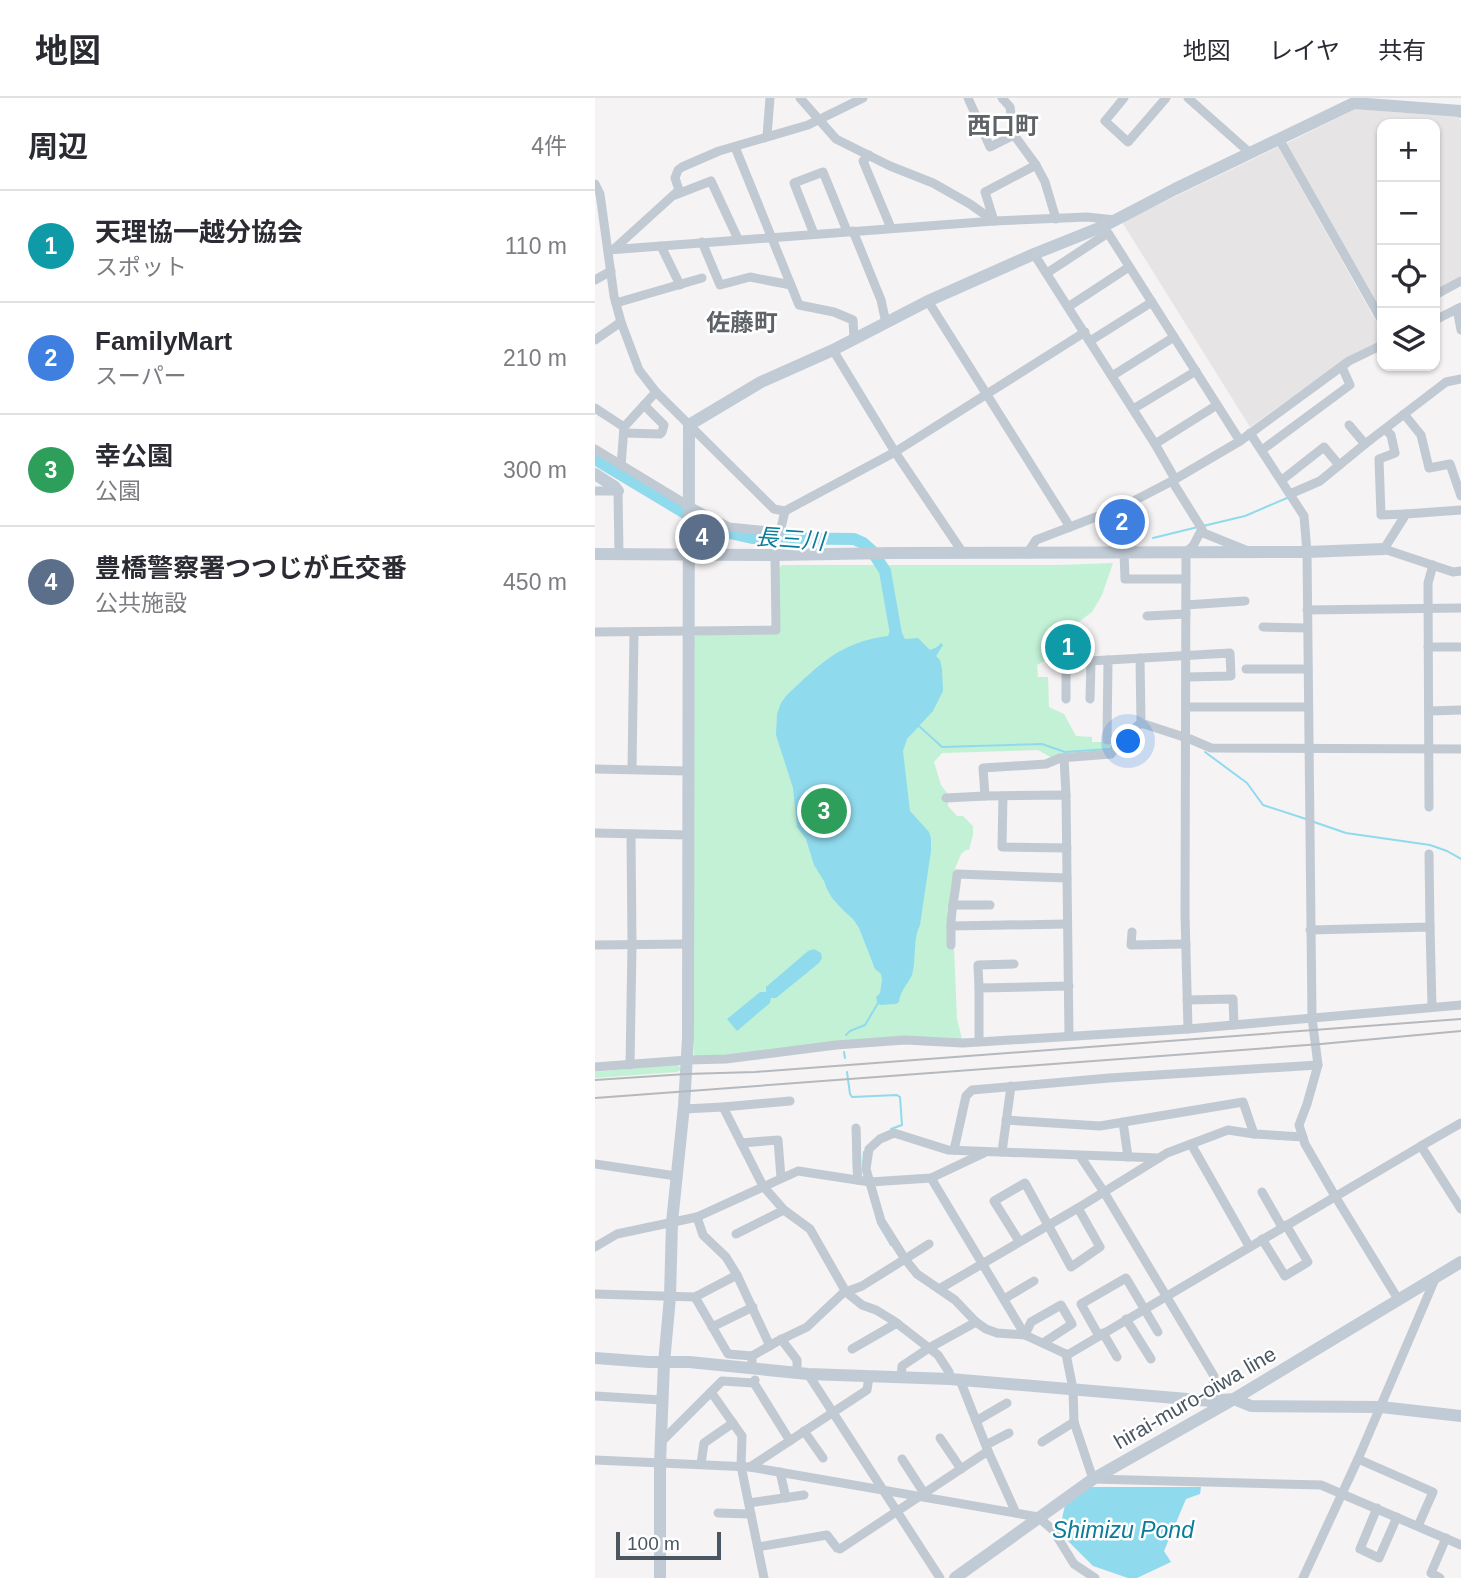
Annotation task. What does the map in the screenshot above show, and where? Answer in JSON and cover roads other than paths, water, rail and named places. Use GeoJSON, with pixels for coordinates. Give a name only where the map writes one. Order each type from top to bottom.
{"type":"FeatureCollection","features":[{"type":"Feature","properties":{"kind":"street"},"geometry":{"type":"LineString","coordinates":[[767,136],[770,98]]}},
{"type":"Feature","properties":{"kind":"street"},"geometry":{"type":"LineString","coordinates":[[800,98],[835,139],[890,166],[933,183],[994,220]]}},
{"type":"Feature","properties":{"kind":"street"},"geometry":{"type":"LineString","coordinates":[[611,250],[680,190],[675,178],[677,170],[719,151],[791,131],[863,98]]}},
{"type":"Feature","properties":{"kind":"street"},"geometry":{"type":"LineString","coordinates":[[968,98],[990,147],[1014,135]]}},
{"type":"Feature","properties":{"kind":"street"},"geometry":{"type":"LineString","coordinates":[[1002,98],[1010,107],[1014,135],[1037,165],[1045,182],[1056,219]]}},
{"type":"Feature","properties":{"kind":"street"},"geometry":{"type":"LineString","coordinates":[[1124,98],[1105,121],[1128,142],[1166,98]]}},
{"type":"Feature","properties":{"kind":"street"},"geometry":{"type":"LineString","coordinates":[[1188,98],[1250,153]]}},
{"type":"Feature","properties":{"kind":"street"},"geometry":{"type":"LineString","coordinates":[[689,425],[761,382],[834,350],[928,301],[1117,220],[1175,189],[1354,103],[1393,102],[1461,109]]}},
{"type":"Feature","properties":{"kind":"street"},"geometry":{"type":"LineString","coordinates":[[1279,139],[1377,312]]}},
{"type":"Feature","properties":{"kind":"street"},"geometry":{"type":"LineString","coordinates":[[735,148],[799,304],[834,312],[853,320],[854,339]]}},
{"type":"Feature","properties":{"kind":"street"},"geometry":{"type":"LineString","coordinates":[[869,155],[863,161],[891,228]]}},
{"type":"Feature","properties":{"kind":"street"},"geometry":{"type":"LineString","coordinates":[[994,220],[985,192],[1037,165]]}},
{"type":"Feature","properties":{"kind":"street"},"geometry":{"type":"LineString","coordinates":[[814,234],[794,183],[823,172],[881,300],[886,323]]}},
{"type":"Feature","properties":{"kind":"street"},"geometry":{"type":"LineString","coordinates":[[674,195],[711,181],[738,239]]}},
{"type":"Feature","properties":{"kind":"street"},"geometry":{"type":"LineString","coordinates":[[596,188],[600,194],[611,250],[616,303],[639,370],[656,392],[774,509],[785,511],[895,452],[987,395],[1152,302]]}},
{"type":"Feature","properties":{"kind":"street"},"geometry":{"type":"LineString","coordinates":[[611,250],[994,220],[1087,217],[1117,220]]}},
{"type":"Feature","properties":{"kind":"street"},"geometry":{"type":"LineString","coordinates":[[1047,273],[1108,233],[1240,441]]}},
{"type":"Feature","properties":{"kind":"street"},"geometry":{"type":"LineString","coordinates":[[702,242],[720,285],[750,276],[791,285]]}},
{"type":"Feature","properties":{"kind":"street"},"geometry":{"type":"LineString","coordinates":[[661,246],[680,285]]}},
{"type":"Feature","properties":{"kind":"street"},"geometry":{"type":"LineString","coordinates":[[1034,254],[1155,444],[1202,528],[1193,546],[1186,552],[1188,1029]]}},
{"type":"Feature","properties":{"kind":"street"},"geometry":{"type":"LineString","coordinates":[[1068,307],[1129,267]]}},
{"type":"Feature","properties":{"kind":"street"},"geometry":{"type":"LineString","coordinates":[[595,280],[611,271]]}},
{"type":"Feature","properties":{"kind":"street"},"geometry":{"type":"LineString","coordinates":[[616,303],[702,278]]}},
{"type":"Feature","properties":{"kind":"street"},"geometry":{"type":"LineString","coordinates":[[1440,292],[1461,281]]}},
{"type":"Feature","properties":{"kind":"street"},"geometry":{"type":"LineString","coordinates":[[928,301],[1070,527]]}},
{"type":"Feature","properties":{"kind":"street"},"geometry":{"type":"LineString","coordinates":[[1440,318],[1459,308],[1461,330]]}},
{"type":"Feature","properties":{"kind":"street"},"geometry":{"type":"LineString","coordinates":[[595,340],[621,322]]}},
{"type":"Feature","properties":{"kind":"street"},"geometry":{"type":"LineString","coordinates":[[1112,376],[1174,337]]}},
{"type":"Feature","properties":{"kind":"street"},"geometry":{"type":"LineString","coordinates":[[1027,554],[1036,540],[1124,506],[1240,441],[1349,361],[1377,347]]}},
{"type":"Feature","properties":{"kind":"street"},"geometry":{"type":"LineString","coordinates":[[834,350],[895,452],[963,552]]}},
{"type":"Feature","properties":{"kind":"street"},"geometry":{"type":"LineString","coordinates":[[1262,450],[1350,385],[1342,367]]}},
{"type":"Feature","properties":{"kind":"street"},"geometry":{"type":"LineString","coordinates":[[1133,409],[1196,371]]}},
{"type":"Feature","properties":{"kind":"street"},"geometry":{"type":"LineString","coordinates":[[1290,494],[1320,481],[1446,382],[1461,379]]}},
{"type":"Feature","properties":{"kind":"street"},"geometry":{"type":"LineString","coordinates":[[621,466],[624,430],[656,392]]}},
{"type":"Feature","properties":{"kind":"street"},"geometry":{"type":"LineString","coordinates":[[595,408],[624,430],[660,434],[664,425],[644,405]]}},
{"type":"Feature","properties":{"kind":"street"},"geometry":{"type":"LineString","coordinates":[[1155,444],[1217,405]]}},
{"type":"Feature","properties":{"kind":"street"},"geometry":{"type":"LineString","coordinates":[[1404,414],[1422,435],[1429,468],[1450,464],[1461,496]]}},
{"type":"Feature","properties":{"kind":"street"},"geometry":{"type":"LineString","coordinates":[[660,1578],[662,1400],[670,1297],[672,1222],[687,1060],[689,425]]}},
{"type":"Feature","properties":{"kind":"street"},"geometry":{"type":"LineString","coordinates":[[1349,425],[1365,444]]}},
{"type":"Feature","properties":{"kind":"street"},"geometry":{"type":"LineString","coordinates":[[1385,429],[1391,435],[1395,453],[1379,458],[1381,515],[1461,510]]}},
{"type":"Feature","properties":{"kind":"street"},"geometry":{"type":"LineString","coordinates":[[1250,433],[1304,516],[1307,552],[1310,930],[1312,1018],[1318,1065],[1299,1125],[1305,1144],[1398,1299]]}},
{"type":"Feature","properties":{"kind":"street"},"geometry":{"type":"LineString","coordinates":[[1282,480],[1324,447],[1339,466]]}},
{"type":"Feature","properties":{"kind":"street"},"geometry":{"type":"LineString","coordinates":[[595,449],[729,527],[780,532],[785,511]]}},
{"type":"Feature","properties":{"kind":"street"},"geometry":{"type":"LineString","coordinates":[[595,474],[618,491],[619,554]]}},
{"type":"Feature","properties":{"kind":"street"},"geometry":{"type":"LineString","coordinates":[[595,491],[618,491]]}},
{"type":"Feature","properties":{"kind":"street"},"geometry":{"type":"LineString","coordinates":[[1384,550],[1406,514]]}},
{"type":"Feature","properties":{"kind":"street"},"geometry":{"type":"LineString","coordinates":[[1201,532],[1250,552]]}},
{"type":"Feature","properties":{"kind":"street"},"geometry":{"type":"LineString","coordinates":[[595,554],[1027,554],[1384,550],[1453,572],[1461,571]]}},
{"type":"Feature","properties":{"kind":"street"},"geometry":{"type":"LineString","coordinates":[[1124,552],[1125,579],[1186,579]]}},
{"type":"Feature","properties":{"kind":"street"},"geometry":{"type":"LineString","coordinates":[[595,632],[776,630],[775,555]]}},
{"type":"Feature","properties":{"kind":"street"},"geometry":{"type":"LineString","coordinates":[[1429,807],[1428,583],[1433,565]]}},
{"type":"Feature","properties":{"kind":"street"},"geometry":{"type":"LineString","coordinates":[[1147,616],[1245,601]]}},
{"type":"Feature","properties":{"kind":"street"},"geometry":{"type":"LineString","coordinates":[[1307,610],[1461,608]]}},
{"type":"Feature","properties":{"kind":"street"},"geometry":{"type":"LineString","coordinates":[[1263,627],[1307,628]]}},
{"type":"Feature","properties":{"kind":"street"},"geometry":{"type":"LineString","coordinates":[[632,769],[634,632]]}},
{"type":"Feature","properties":{"kind":"street"},"geometry":{"type":"LineString","coordinates":[[1428,647],[1461,647]]}},
{"type":"Feature","properties":{"kind":"street"},"geometry":{"type":"LineString","coordinates":[[1066,699],[1066,662],[1230,653],[1231,676],[1186,677]]}},
{"type":"Feature","properties":{"kind":"street"},"geometry":{"type":"LineString","coordinates":[[1140,658],[1141,723]]}},
{"type":"Feature","properties":{"kind":"street"},"geometry":{"type":"LineString","coordinates":[[1108,660],[1107,740],[1121,739]]}},
{"type":"Feature","properties":{"kind":"street"},"geometry":{"type":"LineString","coordinates":[[1090,699],[1091,661]]}},
{"type":"Feature","properties":{"kind":"street"},"geometry":{"type":"LineString","coordinates":[[1246,669],[1308,669]]}},
{"type":"Feature","properties":{"kind":"street"},"geometry":{"type":"LineString","coordinates":[[1186,707],[1308,707]]}},
{"type":"Feature","properties":{"kind":"street"},"geometry":{"type":"LineString","coordinates":[[1429,711],[1461,710]]}},
{"type":"Feature","properties":{"kind":"street"},"geometry":{"type":"LineString","coordinates":[[1141,723],[1211,748],[1461,749]]}},
{"type":"Feature","properties":{"kind":"street"},"geometry":{"type":"LineString","coordinates":[[985,796],[983,768],[1045,764],[1064,758],[1111,754],[1121,739],[1141,723]]}},
{"type":"Feature","properties":{"kind":"street"},"geometry":{"type":"LineString","coordinates":[[1064,758],[1069,1036]]}},
{"type":"Feature","properties":{"kind":"street"},"geometry":{"type":"LineString","coordinates":[[595,769],[688,771]]}},
{"type":"Feature","properties":{"kind":"street"},"geometry":{"type":"LineString","coordinates":[[946,798],[1066,795]]}},
{"type":"Feature","properties":{"kind":"street"},"geometry":{"type":"LineString","coordinates":[[1003,796],[1002,846],[1067,848]]}},
{"type":"Feature","properties":{"kind":"street"},"geometry":{"type":"LineString","coordinates":[[595,833],[688,835]]}},
{"type":"Feature","properties":{"kind":"street"},"geometry":{"type":"LineString","coordinates":[[630,1065],[631,834]]}},
{"type":"Feature","properties":{"kind":"street"},"geometry":{"type":"LineString","coordinates":[[1429,854],[1432,1007]]}},
{"type":"Feature","properties":{"kind":"street"},"geometry":{"type":"LineString","coordinates":[[951,945],[951,912],[957,874],[1067,878]]}},
{"type":"Feature","properties":{"kind":"street"},"geometry":{"type":"LineString","coordinates":[[953,905],[990,905]]}},
{"type":"Feature","properties":{"kind":"street"},"geometry":{"type":"LineString","coordinates":[[951,926],[1067,924]]}},
{"type":"Feature","properties":{"kind":"street"},"geometry":{"type":"LineString","coordinates":[[1310,930],[1430,927]]}},
{"type":"Feature","properties":{"kind":"street"},"geometry":{"type":"LineString","coordinates":[[1132,932],[1131,945],[1186,944]]}},
{"type":"Feature","properties":{"kind":"street"},"geometry":{"type":"LineString","coordinates":[[595,945],[687,944]]}},
{"type":"Feature","properties":{"kind":"street"},"geometry":{"type":"LineString","coordinates":[[979,1041],[978,965],[1014,964]]}},
{"type":"Feature","properties":{"kind":"street"},"geometry":{"type":"LineString","coordinates":[[979,988],[1069,986]]}},
{"type":"Feature","properties":{"kind":"street"},"geometry":{"type":"LineString","coordinates":[[1187,1000],[1233,999],[1234,1025]]}},
{"type":"Feature","properties":{"kind":"street"},"geometry":{"type":"LineString","coordinates":[[595,1067],[726,1059],[836,1045],[905,1040],[945,1043],[1188,1029],[1461,1005]]}},
{"type":"Feature","properties":{"kind":"street"},"geometry":{"type":"LineString","coordinates":[[954,1150],[966,1096],[972,1090],[1318,1065]]}},
{"type":"Feature","properties":{"kind":"street"},"geometry":{"type":"LineString","coordinates":[[1002,1152],[1011,1086]]}},
{"type":"Feature","properties":{"kind":"street"},"geometry":{"type":"LineString","coordinates":[[684,1109],[790,1101]]}},
{"type":"Feature","properties":{"kind":"street"},"geometry":{"type":"LineString","coordinates":[[1006,1120],[1100,1126],[1243,1102],[1254,1134]]}},
{"type":"Feature","properties":{"kind":"street"},"geometry":{"type":"LineString","coordinates":[[723,1107],[763,1186],[784,1210],[810,1228],[846,1292],[862,1305],[897,1323],[938,1355],[955,1380],[976,1421],[1016,1513]]}},
{"type":"Feature","properties":{"kind":"street"},"geometry":{"type":"LineString","coordinates":[[1123,1122],[1128,1157]]}},
{"type":"Feature","properties":{"kind":"street"},"geometry":{"type":"LineString","coordinates":[[1066,1354],[1461,1123]]}},
{"type":"Feature","properties":{"kind":"street"},"geometry":{"type":"LineString","coordinates":[[856,1128],[856,1163],[881,1221],[917,1274],[955,1300],[986,1329],[1025,1335],[1066,1354]]}},
{"type":"Feature","properties":{"kind":"street"},"geometry":{"type":"LineString","coordinates":[[939,1289],[1167,1153],[1228,1130],[1303,1137]]}},
{"type":"Feature","properties":{"kind":"street"},"geometry":{"type":"LineString","coordinates":[[865,1181],[869,1149],[880,1139],[899,1134],[954,1150],[1159,1158]]}},
{"type":"Feature","properties":{"kind":"street"},"geometry":{"type":"LineString","coordinates":[[741,1143],[778,1140],[781,1178]]}},
{"type":"Feature","properties":{"kind":"street"},"geometry":{"type":"LineString","coordinates":[[1191,1144],[1249,1247]]}},
{"type":"Feature","properties":{"kind":"street"},"geometry":{"type":"LineString","coordinates":[[1422,1146],[1461,1209]]}},
{"type":"Feature","properties":{"kind":"street"},"geometry":{"type":"LineString","coordinates":[[595,1247],[617,1234],[697,1217],[798,1171],[865,1181],[931,1178],[986,1152]]}},
{"type":"Feature","properties":{"kind":"street"},"geometry":{"type":"LineString","coordinates":[[1080,1156],[1214,1376],[1211,1401]]}},
{"type":"Feature","properties":{"kind":"street"},"geometry":{"type":"LineString","coordinates":[[595,1164],[676,1176]]}},
{"type":"Feature","properties":{"kind":"street"},"geometry":{"type":"LineString","coordinates":[[931,1178],[1025,1335]]}},
{"type":"Feature","properties":{"kind":"street"},"geometry":{"type":"LineString","coordinates":[[1019,1241],[994,1201],[1025,1183],[1071,1267],[1100,1247],[1078,1208]]}},
{"type":"Feature","properties":{"kind":"street"},"geometry":{"type":"LineString","coordinates":[[1262,1192],[1308,1262],[1285,1276],[1262,1239]]}},
{"type":"Feature","properties":{"kind":"street"},"geometry":{"type":"LineString","coordinates":[[736,1234],[784,1210]]}},
{"type":"Feature","properties":{"kind":"street"},"geometry":{"type":"LineString","coordinates":[[697,1217],[703,1235],[726,1257],[737,1275],[770,1346]]}},
{"type":"Feature","properties":{"kind":"street"},"geometry":{"type":"LineString","coordinates":[[790,1441],[754,1383],[754,1365],[770,1346],[807,1327],[846,1292],[862,1286],[929,1244]]}},
{"type":"Feature","properties":{"kind":"street","name":"hirai-muro-oiwa line"},"geometry":{"type":"LineString","coordinates":[[955,1578],[1093,1479],[1234,1399],[1461,1262]]}},
{"type":"Feature","properties":{"kind":"street"},"geometry":{"type":"LineString","coordinates":[[595,1294],[695,1297],[737,1275]]}},
{"type":"Feature","properties":{"kind":"street"},"geometry":{"type":"LineString","coordinates":[[1117,1357],[1081,1304],[1126,1278],[1158,1332]]}},
{"type":"Feature","properties":{"kind":"street"},"geometry":{"type":"LineString","coordinates":[[1303,1578],[1381,1408],[1436,1278]]}},
{"type":"Feature","properties":{"kind":"street"},"geometry":{"type":"LineString","coordinates":[[1004,1299],[1034,1282]]}},
{"type":"Feature","properties":{"kind":"street"},"geometry":{"type":"LineString","coordinates":[[695,1297],[728,1354],[754,1365]]}},
{"type":"Feature","properties":{"kind":"street"},"geometry":{"type":"LineString","coordinates":[[1025,1335],[1031,1322],[1061,1305],[1072,1324],[1043,1343]]}},
{"type":"Feature","properties":{"kind":"street"},"geometry":{"type":"LineString","coordinates":[[712,1327],[753,1307]]}},
{"type":"Feature","properties":{"kind":"street"},"geometry":{"type":"LineString","coordinates":[[1126,1319],[1151,1359]]}},
{"type":"Feature","properties":{"kind":"street"},"geometry":{"type":"LineString","coordinates":[[901,1378],[902,1366],[976,1322]]}},
{"type":"Feature","properties":{"kind":"street"},"geometry":{"type":"LineString","coordinates":[[852,1349],[897,1323]]}},
{"type":"Feature","properties":{"kind":"street"},"geometry":{"type":"LineString","coordinates":[[781,1339],[940,1578]]}},
{"type":"Feature","properties":{"kind":"street"},"geometry":{"type":"LineString","coordinates":[[1066,1354],[1073,1390],[1074,1422],[1093,1479],[1321,1485],[1461,1545]]}},
{"type":"Feature","properties":{"kind":"street"},"geometry":{"type":"LineString","coordinates":[[595,1358],[754,1365],[803,1373],[955,1380],[1211,1401],[1234,1399],[1251,1406],[1381,1408],[1461,1416]]}},
{"type":"Feature","properties":{"kind":"street"},"geometry":{"type":"LineString","coordinates":[[746,1466],[790,1441],[867,1390],[869,1377]]}},
{"type":"Feature","properties":{"kind":"street"},"geometry":{"type":"LineString","coordinates":[[661,1442],[722,1381],[754,1383]]}},
{"type":"Feature","properties":{"kind":"street"},"geometry":{"type":"LineString","coordinates":[[712,1392],[741,1436],[749,1503],[764,1578]]}},
{"type":"Feature","properties":{"kind":"street"},"geometry":{"type":"LineString","coordinates":[[595,1396],[662,1400]]}},
{"type":"Feature","properties":{"kind":"street"},"geometry":{"type":"LineString","coordinates":[[976,1421],[1007,1403]]}},
{"type":"Feature","properties":{"kind":"street"},"geometry":{"type":"LineString","coordinates":[[1042,1442],[1074,1422]]}},
{"type":"Feature","properties":{"kind":"street"},"geometry":{"type":"LineString","coordinates":[[701,1464],[703,1443],[733,1423]]}},
{"type":"Feature","properties":{"kind":"street"},"geometry":{"type":"LineString","coordinates":[[804,1431],[823,1458]]}},
{"type":"Feature","properties":{"kind":"street"},"geometry":{"type":"LineString","coordinates":[[758,1547],[827,1535],[840,1549],[961,1469],[1009,1433]]}},
{"type":"Feature","properties":{"kind":"street"},"geometry":{"type":"LineString","coordinates":[[940,1438],[961,1469]]}},
{"type":"Feature","properties":{"kind":"street"},"geometry":{"type":"LineString","coordinates":[[902,1459],[922,1495]]}},
{"type":"Feature","properties":{"kind":"street"},"geometry":{"type":"LineString","coordinates":[[1358,1459],[1433,1492],[1418,1525]]}},
{"type":"Feature","properties":{"kind":"street"},"geometry":{"type":"LineString","coordinates":[[595,1460],[746,1466],[1038,1517],[1053,1531],[1074,1564],[1092,1577]]}},
{"type":"Feature","properties":{"kind":"street"},"geometry":{"type":"LineString","coordinates":[[780,1472],[786,1498]]}},
{"type":"Feature","properties":{"kind":"street"},"geometry":{"type":"LineString","coordinates":[[749,1503],[804,1495]]}},
{"type":"Feature","properties":{"kind":"street"},"geometry":{"type":"LineString","coordinates":[[1377,1508],[1360,1549],[1380,1558],[1397,1517]]}},
{"type":"Feature","properties":{"kind":"street"},"geometry":{"type":"LineString","coordinates":[[718,1513],[751,1514]]}},
{"type":"Feature","properties":{"kind":"street"},"geometry":{"type":"LineString","coordinates":[[1440,1578],[1431,1573],[1446,1538]]}},
{"type":"Feature","properties":{"kind":"water"},"geometry":{"type":"Polygon","coordinates":[[[890,631],[901,631],[905,639],[918,638],[930,650],[941,643],[943,645],[936,656],[942,669],[943,691],[933,711],[907,739],[903,751],[910,811],[929,832],[931,851],[920,925],[915,941],[912,975],[901,993],[899,1002],[880,1005],[876,997],[880,993],[881,974],[875,969],[859,928],[832,898],[814,865],[806,839],[797,827],[793,788],[776,735],[777,714],[781,703],[810,674],[844,649],[888,636],[890,631]]]}},
{"type":"Feature","properties":{"kind":"water"},"geometry":{"type":"Polygon","coordinates":[[[814,949],[821,953],[819,963],[776,998],[771,998],[770,1003],[737,1031],[727,1019],[760,992],[766,992],[766,987],[808,951],[814,949]]]}},
{"type":"Feature","properties":{"kind":"water","name":"Shimizu Pond"},"geometry":{"type":"Polygon","coordinates":[[[1090,1487],[1201,1487],[1200,1494],[1186,1499],[1164,1551],[1171,1562],[1137,1578],[1128,1578],[1093,1566],[1059,1532],[1065,1505],[1090,1487]]]}},
{"type":"Feature","properties":{"kind":"waterway","name":"長三川"},"geometry":{"type":"LineString","coordinates":[[595,459],[700,522],[721,531],[752,538],[854,539],[863,543],[872,551],[885,571],[896,634]]}},
{"type":"Feature","properties":{"kind":"waterway"},"geometry":{"type":"LineString","coordinates":[[1203,526],[1245,516],[1287,498]]}},
{"type":"Feature","properties":{"kind":"waterway"},"geometry":{"type":"LineString","coordinates":[[1153,538],[1198,527]]}},
{"type":"Feature","properties":{"kind":"waterway"},"geometry":{"type":"LineString","coordinates":[[919,726],[942,747],[1042,744],[1065,752],[1108,749]]}},
{"type":"Feature","properties":{"kind":"waterway"},"geometry":{"type":"LineString","coordinates":[[1205,752],[1247,783],[1263,805],[1306,819]]}},
{"type":"Feature","properties":{"kind":"waterway"},"geometry":{"type":"LineString","coordinates":[[1314,822],[1346,833],[1430,845],[1461,859]]}},
{"type":"Feature","properties":{"kind":"waterway"},"geometry":{"type":"LineString","coordinates":[[846,1035],[865,1025],[878,1003]]}},
{"type":"Feature","properties":{"kind":"waterway"},"geometry":{"type":"LineString","coordinates":[[844,1052],[845,1058]]}},
{"type":"Feature","properties":{"kind":"waterway"},"geometry":{"type":"LineString","coordinates":[[847,1072],[852,1097],[900,1097],[902,1125],[891,1129]]}},
{"type":"Feature","properties":{"kind":"waterway"},"geometry":{"type":"LineString","coordinates":[[863,1164],[864,1152]]}},
{"type":"Feature","properties":{"kind":"waterway"},"geometry":{"type":"LineString","coordinates":[[878,1223],[891,1245]]}},
{"type":"Feature","properties":{"kind":"railway"},"geometry":{"type":"LineString","coordinates":[[595,1080],[755,1072],[1461,1019]]}},
{"type":"Feature","properties":{"kind":"railway"},"geometry":{"type":"LineString","coordinates":[[595,1098],[1321,1044],[1461,1031]]}},
{"type":"Feature","properties":{"kind":"place","name":"FamilyMart"},"geometry":{"type":"Point","coordinates":[1122,522]}},
{"type":"Feature","properties":{"kind":"place","name":"豊橋警察署つつじが丘交番"},"geometry":{"type":"Point","coordinates":[702,537]}},
{"type":"Feature","properties":{"kind":"place","name":"天理協一越分協会"},"geometry":{"type":"Point","coordinates":[1068,647]}},
{"type":"Feature","properties":{"kind":"place","name":"幸公園"},"geometry":{"type":"Point","coordinates":[824,811]}},
{"type":"Feature","properties":{"kind":"district","name":"西口町"},"geometry":{"type":"Point","coordinates":[1003,126]}},
{"type":"Feature","properties":{"kind":"district","name":"佐藤町"},"geometry":{"type":"Point","coordinates":[742,323]}}]}
